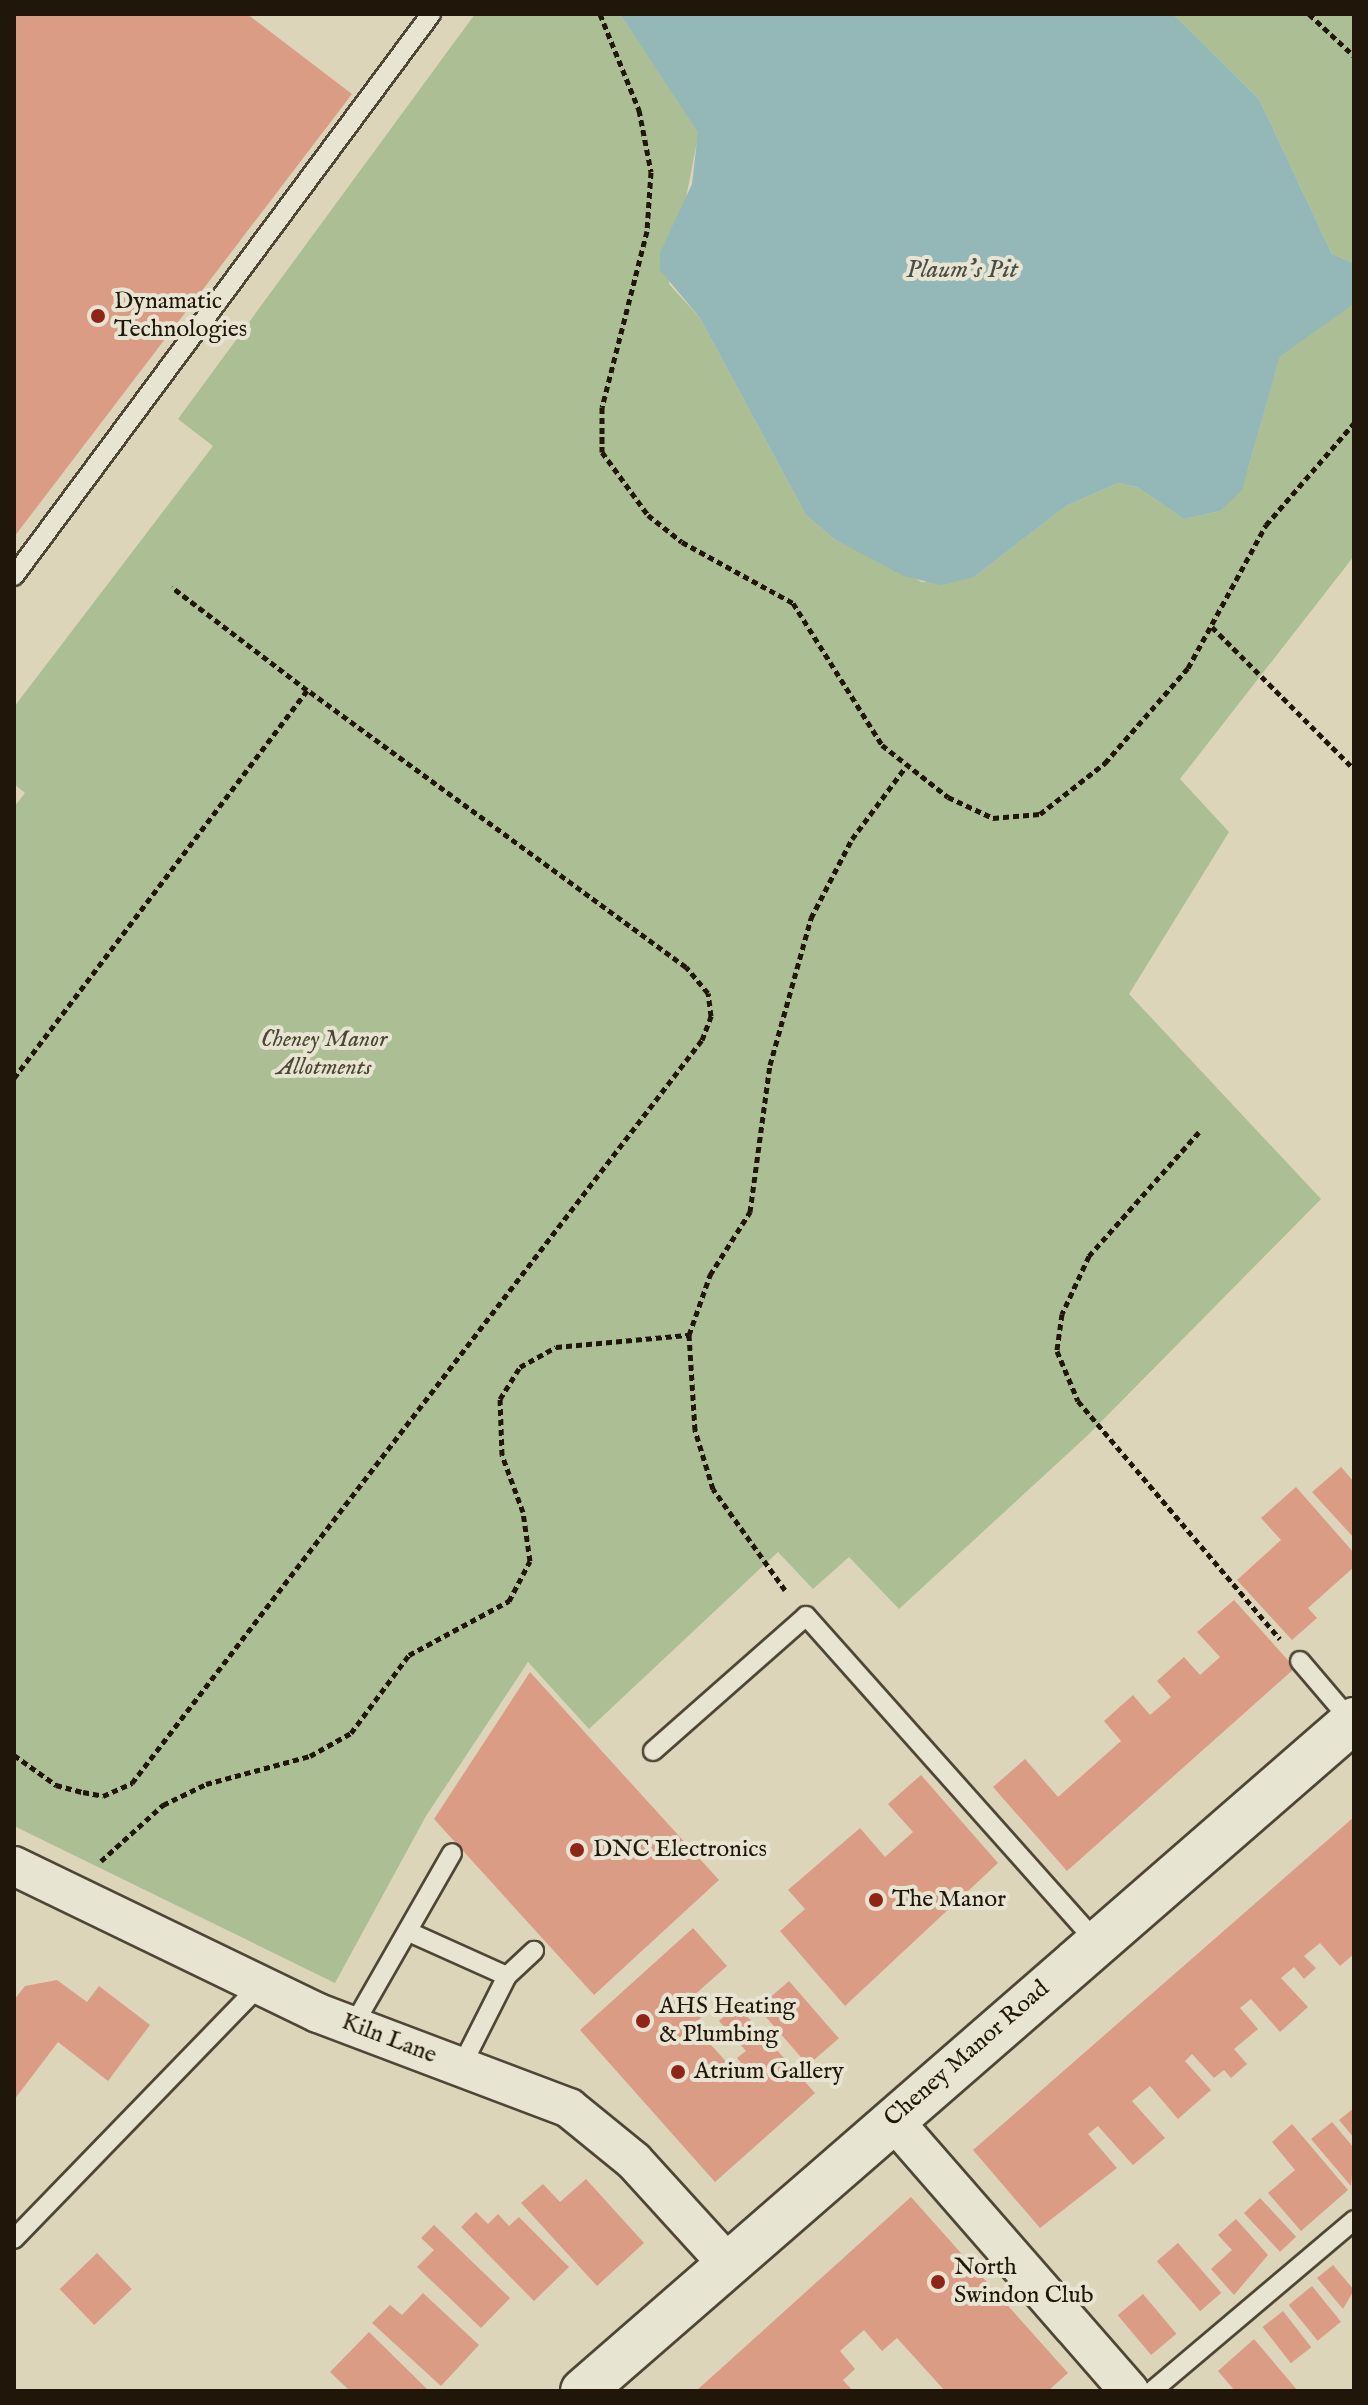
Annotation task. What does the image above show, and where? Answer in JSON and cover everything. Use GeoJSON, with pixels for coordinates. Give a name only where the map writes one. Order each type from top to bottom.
{"type":"FeatureCollection","features":[{"type":"Feature","properties":{"kind":"main road","name":"Cheney Manor Road"},"geometry":{"type":"LineString","coordinates":[[583,2391],[726,2262],[1353,1721]]}},
{"type":"Feature","properties":{"kind":"street","name":"Kiln Lane"},"geometry":{"type":"LineString","coordinates":[[14,1866],[259,1986],[353,2026],[569,2108],[598,2127],[726,2262]]}},
{"type":"Feature","properties":{"kind":"street"},"geometry":{"type":"LineString","coordinates":[[892,2119],[1129,2391]]}},
{"type":"Feature","properties":{"kind":"lane"},"geometry":{"type":"LineString","coordinates":[[14,576],[431,14]]}},
{"type":"Feature","properties":{"kind":"lane"},"geometry":{"type":"LineString","coordinates":[[653,1751],[806,1616],[1097,1943]]}},
{"type":"Feature","properties":{"kind":"lane"},"geometry":{"type":"LineString","coordinates":[[1300,1661],[1353,1721]]}},
{"type":"Feature","properties":{"kind":"lane"},"geometry":{"type":"LineString","coordinates":[[353,2026],[452,1853]]}},
{"type":"Feature","properties":{"kind":"lane"},"geometry":{"type":"LineString","coordinates":[[409,1932],[507,1976]]}},
{"type":"Feature","properties":{"kind":"lane"},"geometry":{"type":"LineString","coordinates":[[461,2067],[507,1976],[534,1951]]}},
{"type":"Feature","properties":{"kind":"lane"},"geometry":{"type":"LineString","coordinates":[[14,2239],[259,1986]]}},
{"type":"Feature","properties":{"kind":"lane"},"geometry":{"type":"LineString","coordinates":[[1152,2391],[1354,2220]]}},
{"type":"Feature","properties":{"kind":"path"},"geometry":{"type":"LineString","coordinates":[[600,14],[639,110],[651,172],[647,231],[602,407],[602,452],[648,515],[682,542],[793,603],[859,716],[904,769],[993,818],[1040,814],[1076,789],[1155,713],[1212,627],[1266,525],[1354,423]]}},
{"type":"Feature","properties":{"kind":"path"},"geometry":{"type":"LineString","coordinates":[[1309,14],[1354,56]]}},
{"type":"Feature","properties":{"kind":"path"},"geometry":{"type":"LineString","coordinates":[[14,1755],[56,1785],[83,1792],[103,1796],[132,1783],[702,1040],[711,1016],[708,993],[686,967],[307,690],[172,587]]}},
{"type":"Feature","properties":{"kind":"path"},"geometry":{"type":"LineString","coordinates":[[1212,627],[1354,769]]}},
{"type":"Feature","properties":{"kind":"path"},"geometry":{"type":"LineString","coordinates":[[14,1078],[307,690]]}},
{"type":"Feature","properties":{"kind":"path"},"geometry":{"type":"LineString","coordinates":[[806,1616],[713,1489],[695,1430],[689,1335],[710,1275],[750,1212],[770,1065],[811,918],[852,839],[904,769]]}},
{"type":"Feature","properties":{"kind":"path"},"geometry":{"type":"LineString","coordinates":[[1199,1132],[1089,1256],[1062,1314],[1057,1351],[1078,1401],[1300,1661]]}},
{"type":"Feature","properties":{"kind":"path"},"geometry":{"type":"LineString","coordinates":[[73,1896],[121,1838],[163,1805],[206,1784],[310,1756],[351,1733],[409,1655],[509,1601],[530,1561],[523,1512],[502,1455],[500,1399],[520,1367],[556,1347],[689,1335]]}},
{"type":"Feature","properties":{"kind":"green space","name":"Cheney Manor Allotments"},"geometry":{"type":"Polygon","coordinates":[[[475,14],[620,14],[699,132],[669,284],[700,318],[806,515],[834,539],[922,582],[974,577],[1066,506],[1118,483],[1137,487],[1184,519],[1220,511],[1248,469],[1280,355],[1354,304],[1354,556],[1180,779],[1229,832],[1129,994],[1321,1199],[1088,1435],[899,1609],[849,1557],[813,1589],[778,1552],[589,1729],[528,1662],[426,1816],[335,1983],[14,1826],[14,807],[25,793],[14,784],[14,707],[213,446],[178,419],[475,14]]]}},
{"type":"Feature","properties":{"kind":"green space"},"geometry":{"type":"Polygon","coordinates":[[[1173,14],[1354,14],[1354,263],[1332,254],[1259,99],[1173,14]]]}},
{"type":"Feature","properties":{"kind":"water","name":"Plaum's Pit"},"geometry":{"type":"Polygon","coordinates":[[[620,14],[1173,14],[1259,99],[1332,254],[1354,263],[1354,304],[1280,356],[1242,490],[1220,511],[1184,519],[1137,487],[1118,483],[1066,506],[974,577],[940,585],[904,576],[834,539],[806,515],[700,318],[660,270],[660,253],[692,184],[698,132],[620,14]]]}},
{"type":"Feature","properties":{"kind":"building","name":"Dynamatic Technologies"},"geometry":{"type":"Polygon","coordinates":[[[14,14],[247,14],[352,94],[14,537],[14,14]]]}},
{"type":"Feature","properties":{"kind":"building"},"geometry":{"type":"Polygon","coordinates":[[[1341,1467],[1354,1482],[1354,1538],[1312,1492],[1341,1467]]]}},
{"type":"Feature","properties":{"kind":"building"},"geometry":{"type":"Polygon","coordinates":[[[1296,1487],[1354,1553],[1354,1567],[1308,1608],[1317,1618],[1292,1640],[1237,1580],[1281,1540],[1261,1518],[1296,1487]]]}},
{"type":"Feature","properties":{"kind":"building"},"geometry":{"type":"Polygon","coordinates":[[[1234,1600],[1295,1668],[1067,1871],[993,1787],[1025,1759],[1058,1797],[1121,1741],[1104,1721],[1133,1695],[1150,1715],[1171,1697],[1157,1681],[1184,1657],[1200,1675],[1220,1657],[1197,1632],[1234,1600]]]}},
{"type":"Feature","properties":{"kind":"building","name":"DNC Electronics"},"geometry":{"type":"Polygon","coordinates":[[[530,1672],[719,1880],[594,1995],[434,1819],[530,1672]]]}},
{"type":"Feature","properties":{"kind":"building","name":"The Manor"},"geometry":{"type":"Polygon","coordinates":[[[921,1775],[998,1863],[845,2006],[780,1931],[805,1909],[788,1890],[860,1828],[885,1857],[913,1832],[888,1804],[921,1775]]]}},
{"type":"Feature","properties":{"kind":"building"},"geometry":{"type":"Polygon","coordinates":[[[1354,1817],[1354,1954],[1340,1966],[1320,1943],[1304,1956],[1316,1968],[1304,1979],[1294,1967],[1281,1978],[1308,2007],[1280,2032],[1251,1999],[1240,2008],[1258,2029],[1234,2049],[1247,2064],[1231,2078],[1224,2070],[1214,2078],[1192,2054],[1185,2061],[1211,2090],[1178,2119],[1150,2086],[1132,2101],[1165,2138],[1133,2165],[1098,2126],[1088,2134],[1117,2168],[1040,2228],[973,2150],[1354,1817]]]}},
{"type":"Feature","properties":{"kind":"building"},"geometry":{"type":"Polygon","coordinates":[[[693,1928],[727,1966],[692,1997],[706,2013],[693,2025],[740,2077],[747,2070],[737,2058],[746,2051],[719,2021],[737,2005],[815,2093],[715,2182],[580,2030],[693,1928]]]}},
{"type":"Feature","properties":{"kind":"building"},"geometry":{"type":"Polygon","coordinates":[[[57,1980],[87,2002],[99,1986],[150,2025],[108,2081],[58,2042],[14,2100],[14,2000],[25,1986],[57,1980]]]}},
{"type":"Feature","properties":{"kind":"building"},"geometry":{"type":"Polygon","coordinates":[[[789,1981],[839,2038],[808,2065],[758,2008],[789,1981]]]}},
{"type":"Feature","properties":{"kind":"building"},"geometry":{"type":"Polygon","coordinates":[[[1354,2108],[1354,2138],[1339,2120],[1354,2108]]]}},
{"type":"Feature","properties":{"kind":"building"},"geometry":{"type":"Polygon","coordinates":[[[1332,2122],[1354,2148],[1351,2186],[1311,2139],[1332,2122]]]}},
{"type":"Feature","properties":{"kind":"building"},"geometry":{"type":"Polygon","coordinates":[[[1292,2124],[1348,2190],[1301,2231],[1268,2193],[1295,2170],[1272,2142],[1292,2124]]]}},
{"type":"Feature","properties":{"kind":"building"},"geometry":{"type":"Polygon","coordinates":[[[586,2179],[644,2243],[597,2286],[521,2203],[543,2184],[560,2202],[586,2179]]]}},
{"type":"Feature","properties":{"kind":"building"},"geometry":{"type":"Polygon","coordinates":[[[911,2197],[1068,2373],[1048,2391],[945,2391],[897,2338],[882,2351],[864,2330],[840,2351],[855,2369],[843,2380],[853,2391],[696,2391],[911,2197]]]}},
{"type":"Feature","properties":{"kind":"building"},"geometry":{"type":"Polygon","coordinates":[[[1260,2198],[1296,2237],[1280,2252],[1244,2213],[1260,2198]]]}},
{"type":"Feature","properties":{"kind":"building"},"geometry":{"type":"Polygon","coordinates":[[[476,2212],[488,2224],[498,2214],[509,2226],[519,2217],[569,2267],[534,2301],[461,2227],[476,2212]]]}},
{"type":"Feature","properties":{"kind":"building"},"geometry":{"type":"Polygon","coordinates":[[[1236,2219],[1268,2255],[1234,2295],[1211,2269],[1232,2250],[1218,2235],[1236,2219]]]}},
{"type":"Feature","properties":{"kind":"building"},"geometry":{"type":"Polygon","coordinates":[[[434,2225],[510,2298],[481,2328],[417,2267],[434,2250],[421,2238],[434,2225]]]}},
{"type":"Feature","properties":{"kind":"building"},"geometry":{"type":"Polygon","coordinates":[[[1178,2243],[1221,2293],[1200,2311],[1157,2261],[1178,2243]]]}},
{"type":"Feature","properties":{"kind":"building"},"geometry":{"type":"Polygon","coordinates":[[[97,2253],[132,2289],[94,2325],[60,2289],[97,2253]]]}},
{"type":"Feature","properties":{"kind":"building"},"geometry":{"type":"Polygon","coordinates":[[[1333,2265],[1354,2290],[1343,2309],[1317,2278],[1333,2265]]]}},
{"type":"Feature","properties":{"kind":"building"},"geometry":{"type":"Polygon","coordinates":[[[1312,2286],[1341,2322],[1318,2341],[1289,2305],[1312,2286]]]}},
{"type":"Feature","properties":{"kind":"building"},"geometry":{"type":"Polygon","coordinates":[[[423,2293],[479,2345],[441,2386],[372,2323],[390,2305],[402,2315],[423,2293]]]}},
{"type":"Feature","properties":{"kind":"building"},"geometry":{"type":"Polygon","coordinates":[[[1143,2294],[1176,2334],[1151,2355],[1118,2315],[1143,2294]]]}},
{"type":"Feature","properties":{"kind":"building"},"geometry":{"type":"Polygon","coordinates":[[[1283,2311],[1311,2347],[1291,2363],[1263,2327],[1283,2311]]]}},
{"type":"Feature","properties":{"kind":"building"},"geometry":{"type":"Polygon","coordinates":[[[369,2332],[429,2391],[350,2391],[330,2372],[369,2332]]]}},
{"type":"Feature","properties":{"kind":"building"},"geometry":{"type":"Polygon","coordinates":[[[1254,2339],[1298,2391],[1235,2391],[1218,2371],[1254,2339]]]}},
{"type":"Feature","properties":{"kind":"place","name":"Dynamatic Technologies"},"geometry":{"type":"Point","coordinates":[98,316]}},
{"type":"Feature","properties":{"kind":"place","name":"DNC Electronics"},"geometry":{"type":"Point","coordinates":[577,1850]}},
{"type":"Feature","properties":{"kind":"place","name":"The Manor"},"geometry":{"type":"Point","coordinates":[876,1900]}},
{"type":"Feature","properties":{"kind":"place","name":"AHS Heating & Plumbing"},"geometry":{"type":"Point","coordinates":[643,2021]}},
{"type":"Feature","properties":{"kind":"place","name":"Atrium Gallery"},"geometry":{"type":"Point","coordinates":[678,2072]}},
{"type":"Feature","properties":{"kind":"place","name":"North Swindon Club"},"geometry":{"type":"Point","coordinates":[938,2282]}}]}
